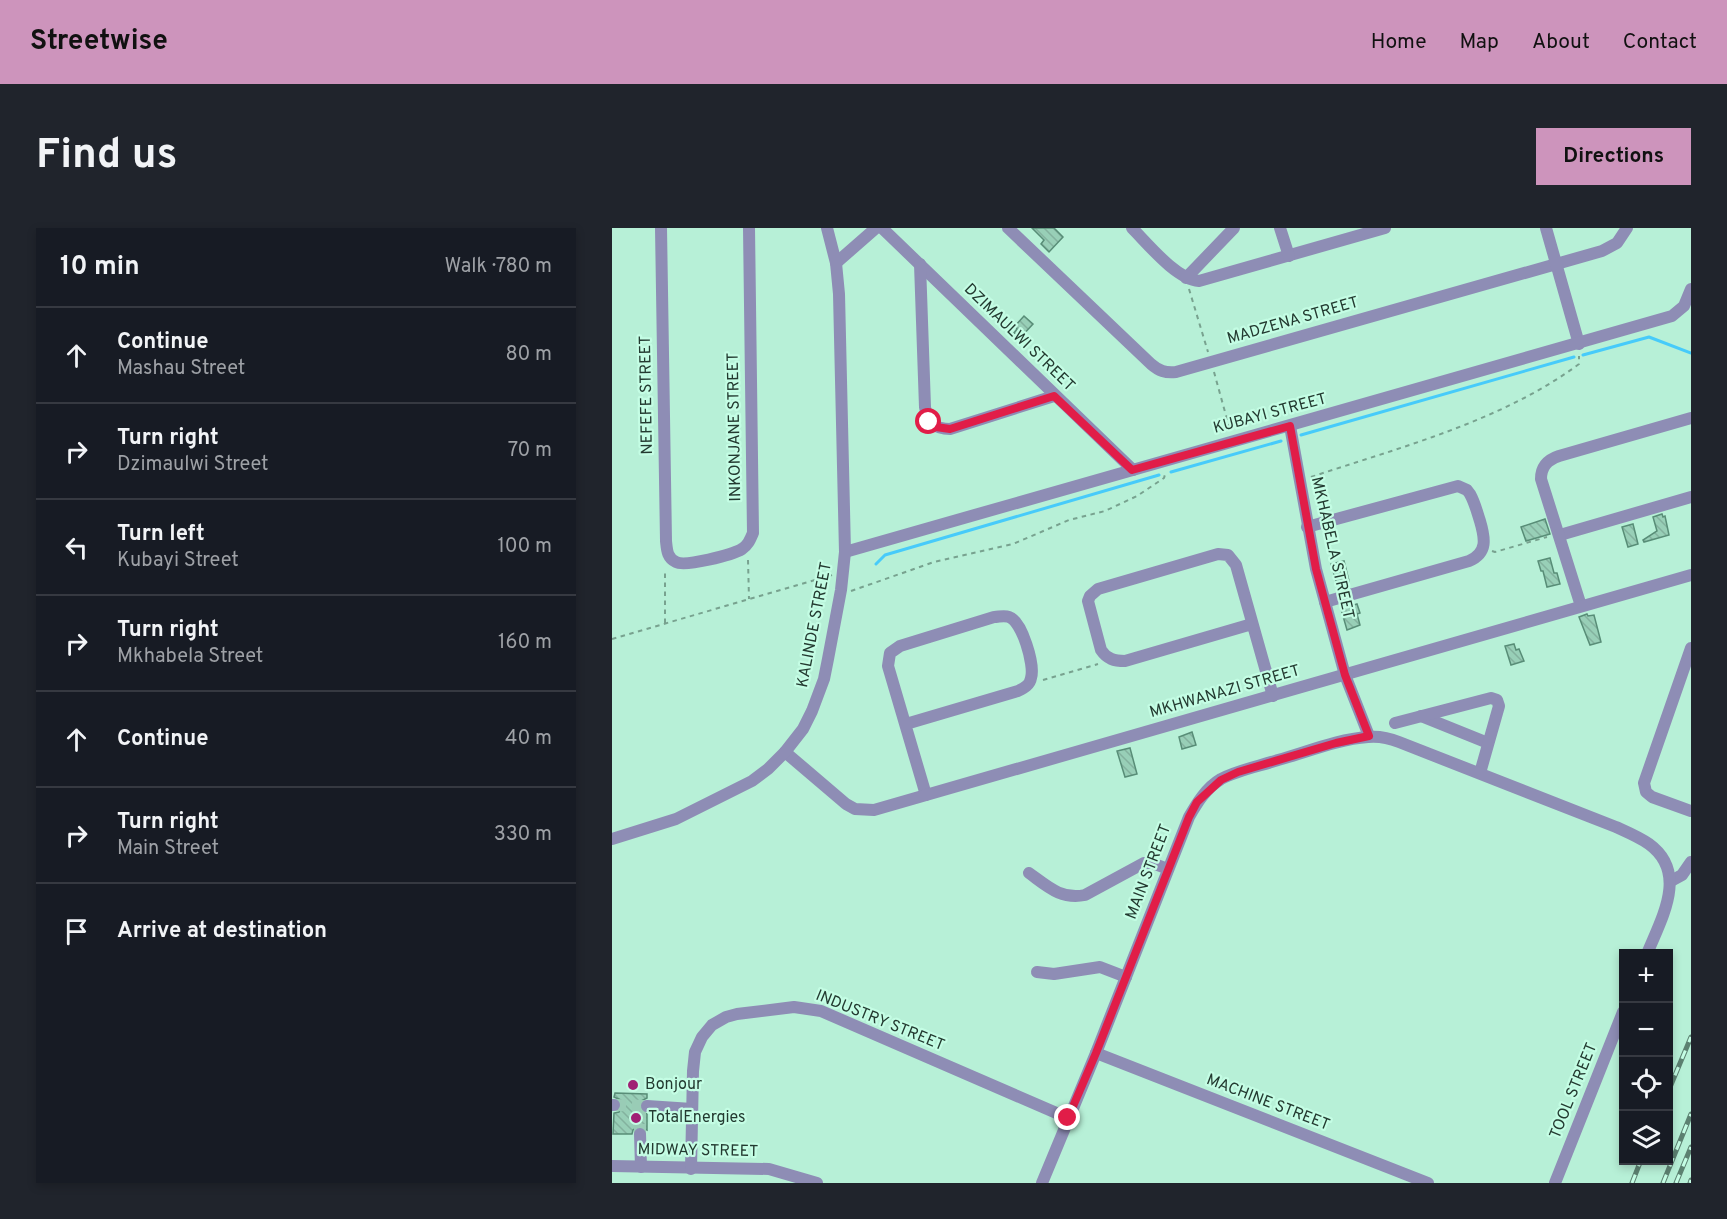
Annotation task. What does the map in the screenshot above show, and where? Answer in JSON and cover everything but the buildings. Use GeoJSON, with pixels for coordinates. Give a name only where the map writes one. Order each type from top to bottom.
{"type":"FeatureCollection","features":[{"type":"Feature","properties":{"kind":"street","name":"NEFEFE STREET"},"geometry":{"type":"LineString","coordinates":[[662,228],[666,541],[667,550],[673,561]]}},
{"type":"Feature","properties":{"kind":"street","name":"INKONJANE STREET"},"geometry":{"type":"LineString","coordinates":[[746,546],[754,526],[749,228]]}},
{"type":"Feature","properties":{"kind":"street","name":"KALINDE STREET"},"geometry":{"type":"LineString","coordinates":[[612,839],[676,819],[752,781],[785,752],[804,729],[819,694],[840,596],[844,552],[839,294],[836,263],[827,228]]}},
{"type":"Feature","properties":{"kind":"street"},"geometry":{"type":"LineString","coordinates":[[836,263],[876,228]]}},
{"type":"Feature","properties":{"kind":"street","name":"DZIMAULWI STREET"},"geometry":{"type":"LineString","coordinates":[[882,228],[1132,470]]}},
{"type":"Feature","properties":{"kind":"street","name":"MADZENA STREET"},"geometry":{"type":"LineString","coordinates":[[1008,228],[1151,364],[1167,373],[1611,247],[1617,243],[1627,228]]}},
{"type":"Feature","properties":{"kind":"street"},"geometry":{"type":"LineString","coordinates":[[1132,228],[1190,280],[1204,280],[1385,228]]}},
{"type":"Feature","properties":{"kind":"street"},"geometry":{"type":"LineString","coordinates":[[1186,278],[1234,228]]}},
{"type":"Feature","properties":{"kind":"street"},"geometry":{"type":"LineString","coordinates":[[1280,228],[1289,256]]}},
{"type":"Feature","properties":{"kind":"street"},"geometry":{"type":"LineString","coordinates":[[1546,228],[1579,344]]}},
{"type":"Feature","properties":{"kind":"street"},"geometry":{"type":"LineString","coordinates":[[920,264],[925,407],[929,422],[936,427],[950,429],[1054,396]]}},
{"type":"Feature","properties":{"kind":"street","name":"KUBAYI STREET"},"geometry":{"type":"LineString","coordinates":[[844,552],[1672,316],[1684,306],[1691,289]]}},
{"type":"Feature","properties":{"kind":"street"},"geometry":{"type":"LineString","coordinates":[[1581,606],[1541,479],[1541,472],[1548,461],[1559,456],[1691,418]]}},
{"type":"Feature","properties":{"kind":"street","name":"MKHABELA STREET"},"geometry":{"type":"LineString","coordinates":[[1290,426],[1307,527],[1325,602],[1345,675],[1369,736]]}},
{"type":"Feature","properties":{"kind":"street"},"geometry":{"type":"LineString","coordinates":[[1307,527],[1458,486],[1467,490],[1473,500],[1485,538],[1484,547],[1476,558],[1469,561],[1325,602]]}},
{"type":"Feature","properties":{"kind":"street"},"geometry":{"type":"LineString","coordinates":[[1560,534],[1691,498]]}},
{"type":"Feature","properties":{"kind":"street"},"geometry":{"type":"LineString","coordinates":[[673,561],[689,563],[733,553],[746,546]]}},
{"type":"Feature","properties":{"kind":"street"},"geometry":{"type":"LineString","coordinates":[[1252,624],[1125,661],[1116,661],[1107,657],[1101,650],[1088,601],[1094,592],[1218,554],[1231,557],[1236,565],[1273,696]]}},
{"type":"Feature","properties":{"kind":"street","name":"MKHWANAZI STREET"},"geometry":{"type":"LineString","coordinates":[[785,752],[839,799],[855,809],[874,810],[1691,575]]}},
{"type":"Feature","properties":{"kind":"street"},"geometry":{"type":"LineString","coordinates":[[906,724],[1018,691],[1028,685],[1032,668],[1019,626],[1009,617],[994,617],[900,646],[890,653],[888,666],[926,795]]}},
{"type":"Feature","properties":{"kind":"street"},"geometry":{"type":"LineString","coordinates":[[1691,648],[1644,783],[1646,792],[1652,797],[1691,811]]}},
{"type":"Feature","properties":{"kind":"street"},"geometry":{"type":"LineString","coordinates":[[1395,723],[1491,698],[1497,700],[1499,706],[1480,773]]}},
{"type":"Feature","properties":{"kind":"street"},"geometry":{"type":"LineString","coordinates":[[1421,716],[1488,743]]}},
{"type":"Feature","properties":{"kind":"street","name":"MAIN STREET"},"geometry":{"type":"LineString","coordinates":[[1042,1183],[1189,817],[1197,802],[1221,780],[1238,772],[1336,743],[1369,736],[1387,738],[1637,837],[1650,844],[1660,855],[1668,867],[1671,881]]}},
{"type":"Feature","properties":{"kind":"street"},"geometry":{"type":"LineString","coordinates":[[1649,949],[1666,906],[1671,881],[1682,875],[1691,862]]}},
{"type":"Feature","properties":{"kind":"street"},"geometry":{"type":"LineString","coordinates":[[1029,873],[1060,894],[1076,897],[1085,895],[1144,863],[1152,863],[1168,869]]}},
{"type":"Feature","properties":{"kind":"street"},"geometry":{"type":"LineString","coordinates":[[1037,972],[1053,974],[1100,967],[1126,977]]}},
{"type":"Feature","properties":{"kind":"street","name":"INDUSTRY STREET"},"geometry":{"type":"LineString","coordinates":[[691,1169],[695,1052],[702,1037],[712,1025],[737,1014],[794,1007],[821,1011],[1068,1118]]}},
{"type":"Feature","properties":{"kind":"street","name":"TOOL STREET"},"geometry":{"type":"LineString","coordinates":[[1555,1183],[1619,1022]]}},
{"type":"Feature","properties":{"kind":"street","name":"MACHINE STREET"},"geometry":{"type":"LineString","coordinates":[[1096,1053],[1428,1183]]}},
{"type":"Feature","properties":{"kind":"street"},"geometry":{"type":"LineString","coordinates":[[647,1106],[692,1109]]}},
{"type":"Feature","properties":{"kind":"street"},"geometry":{"type":"LineString","coordinates":[[640,1134],[641,1167]]}},
{"type":"Feature","properties":{"kind":"street","name":"MIDWAY STREET"},"geometry":{"type":"LineString","coordinates":[[612,1166],[691,1169],[748,1167],[769,1169],[790,1179],[817,1183]]}},
{"type":"Feature","properties":{"kind":"path"},"geometry":{"type":"LineString","coordinates":[[1299,481],[1437,436],[1486,416],[1537,390],[1579,364]]}},
{"type":"Feature","properties":{"kind":"path"},"geometry":{"type":"LineString","coordinates":[[840,596],[933,562],[1013,544],[1069,520],[1105,512],[1137,496],[1164,478],[1169,460]]}},
{"type":"Feature","properties":{"kind":"path"},"geometry":{"type":"LineString","coordinates":[[1484,547],[1495,552],[1560,534]]}},
{"type":"Feature","properties":{"kind":"path"},"geometry":{"type":"LineString","coordinates":[[746,546],[748,599]]}},
{"type":"Feature","properties":{"kind":"path"},"geometry":{"type":"LineString","coordinates":[[665,623],[665,573],[673,561]]}},
{"type":"Feature","properties":{"kind":"path"},"geometry":{"type":"LineString","coordinates":[[612,639],[843,571]]}},
{"type":"Feature","properties":{"kind":"path"},"geometry":{"type":"LineString","coordinates":[[1031,680],[1040,681],[1101,664],[1107,657]]}},
{"type":"Feature","properties":{"kind":"waterway"},"geometry":{"type":"LineString","coordinates":[[1583,355],[1649,337],[1691,353]]}},
{"type":"Feature","properties":{"kind":"waterway"},"geometry":{"type":"LineString","coordinates":[[1301,435],[1574,357]]}},
{"type":"Feature","properties":{"kind":"waterway"},"geometry":{"type":"LineString","coordinates":[[1171,472],[1281,441]]}},
{"type":"Feature","properties":{"kind":"waterway"},"geometry":{"type":"LineString","coordinates":[[876,564],[885,555],[1159,475]]}},
{"type":"Feature","properties":{"kind":"tunnel"},"geometry":{"type":"LineString","coordinates":[[614,1105],[647,1106]]}},
{"type":"Feature","properties":{"kind":"tunnel"},"geometry":{"type":"LineString","coordinates":[[640,1106],[640,1134]]}},
{"type":"Feature","properties":{"kind":"railway"},"geometry":{"type":"LineString","coordinates":[[1673,1080],[1691,1037]]}},
{"type":"Feature","properties":{"kind":"railway"},"geometry":{"type":"LineString","coordinates":[[1663,1183],[1691,1114]]}},
{"type":"Feature","properties":{"kind":"railway"},"geometry":{"type":"LineString","coordinates":[[1676,1183],[1691,1147]]}},
{"type":"Feature","properties":{"kind":"railway"},"geometry":{"type":"LineString","coordinates":[[1632,1183],[1639,1165]]}},
{"type":"Feature","properties":{"kind":"place","name":"Bonjour"},"geometry":{"type":"Point","coordinates":[633,1085]}},
{"type":"Feature","properties":{"kind":"place","name":"TotalEnergies"},"geometry":{"type":"Point","coordinates":[636,1118]}},
{"type":"Feature","properties":{"kind":"route"},"geometry":{"type":"LineString","coordinates":[[929,422],[936,427],[950,429],[1054,396],[1132,470],[1290,426],[1316,569],[1345,675],[1369,736],[1336,743],[1238,772],[1207,790],[1197,802],[1068,1118]]}}]}
